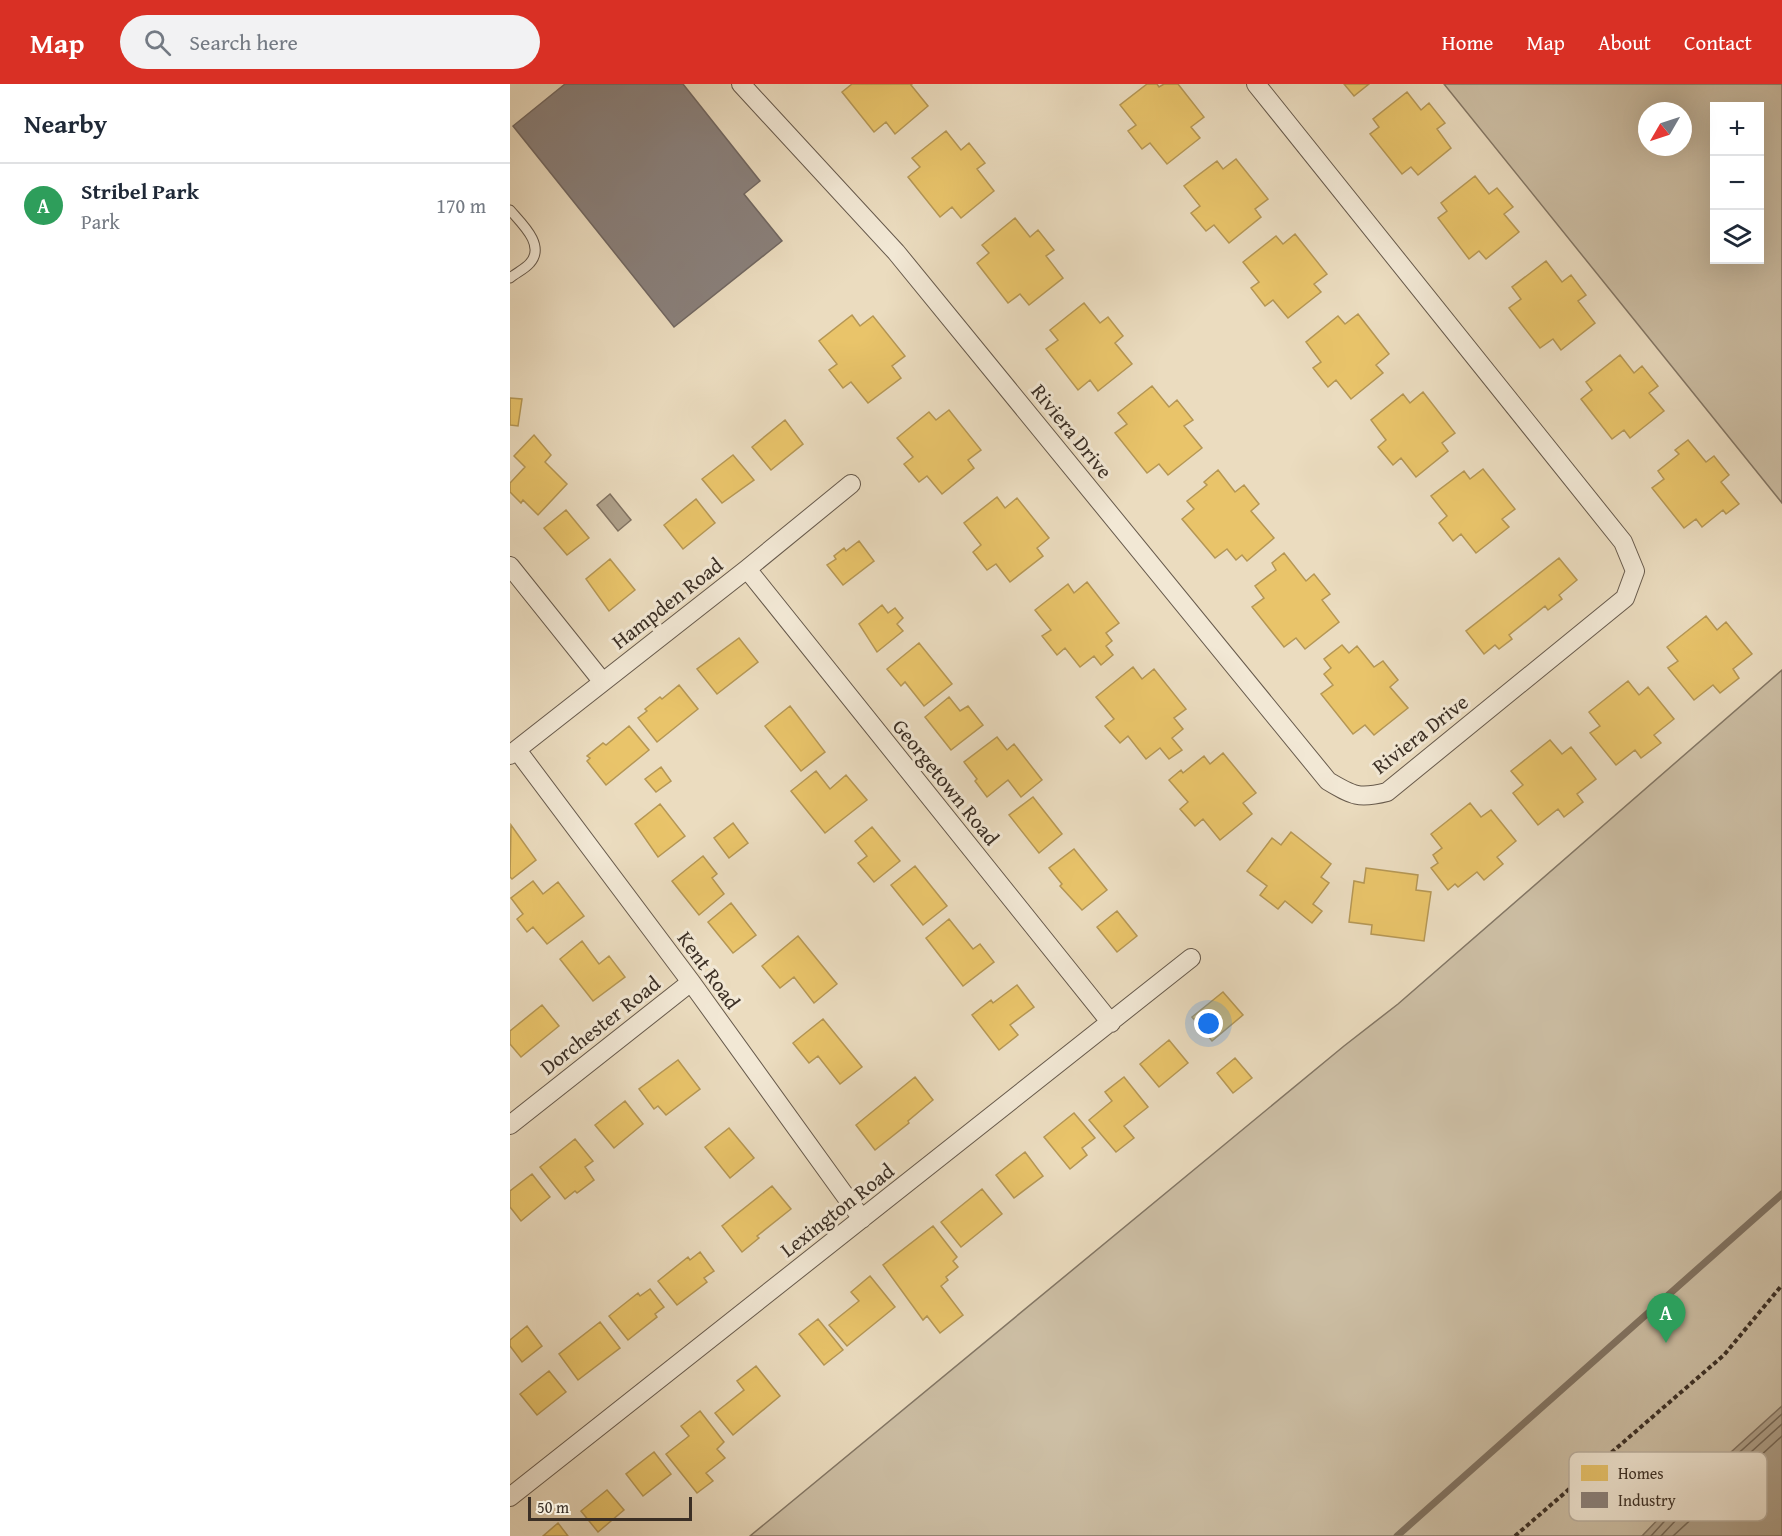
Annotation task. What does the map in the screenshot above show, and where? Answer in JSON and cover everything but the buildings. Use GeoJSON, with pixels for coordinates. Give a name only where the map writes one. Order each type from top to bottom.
{"type":"FeatureCollection","features":[{"type":"Feature","properties":{"kind":"street","name":"Riviera Drive"},"geometry":{"type":"LineString","coordinates":[[741,84],[896,252],[1328,781],[1346,792],[1365,797],[1387,792],[1625,598],[1635,571],[1623,542],[1256,84]]}},
{"type":"Feature","properties":{"kind":"street","name":"Hampden Road"},"geometry":{"type":"LineString","coordinates":[[514,752],[851,484]]}},
{"type":"Feature","properties":{"kind":"street"},"geometry":{"type":"LineString","coordinates":[[510,566],[602,681]]}},
{"type":"Feature","properties":{"kind":"street","name":"Georgetown Road"},"geometry":{"type":"LineString","coordinates":[[747,569],[1111,1023]]}},
{"type":"Feature","properties":{"kind":"street","name":"Kent Road"},"geometry":{"type":"LineString","coordinates":[[514,752],[691,982],[862,1219]]}},
{"type":"Feature","properties":{"kind":"street","name":"Lexington Road"},"geometry":{"type":"LineString","coordinates":[[510,1497],[1191,958]]}},
{"type":"Feature","properties":{"kind":"street","name":"Dorchester Road"},"geometry":{"type":"LineString","coordinates":[[510,1125],[691,982]]}},
{"type":"Feature","properties":{"kind":"lane"},"geometry":{"type":"LineString","coordinates":[[510,210],[534,238],[531,263],[510,278]]}},
{"type":"Feature","properties":{"kind":"path"},"geometry":{"type":"LineString","coordinates":[[1612,1452],[1724,1355],[1782,1285]]}},
{"type":"Feature","properties":{"kind":"path"},"geometry":{"type":"LineString","coordinates":[[1515,1536],[1569,1489]]}},
{"type":"Feature","properties":{"kind":"shaded area"},"geometry":{"type":"Polygon","coordinates":[[[1444,84],[1782,84],[1782,503],[1444,84]]]}},
{"type":"Feature","properties":{"kind":"shaded area"},"geometry":{"type":"Polygon","coordinates":[[[1782,670],[1782,1536],[750,1536],[1344,1046],[1398,1004],[1782,670]]]}},
{"type":"Feature","properties":{"kind":"water"},"geometry":{"type":"Polygon","coordinates":[[[610,494],[631,520],[618,531],[597,505],[610,494]]]}},
{"type":"Feature","properties":{"kind":"water"},"geometry":{"type":"Polygon","coordinates":[[[1782,1406],[1782,1536],[1642,1536],[1656,1521],[1767,1521],[1767,1452],[1731,1452],[1782,1406]]]}},
{"type":"Feature","properties":{"kind":"waterway"},"geometry":{"type":"LineString","coordinates":[[1397,1536],[1782,1194]]}},
{"type":"Feature","properties":{"kind":"place","name":"Stribel Park"},"geometry":{"type":"Point","coordinates":[1666,1343]}}]}
